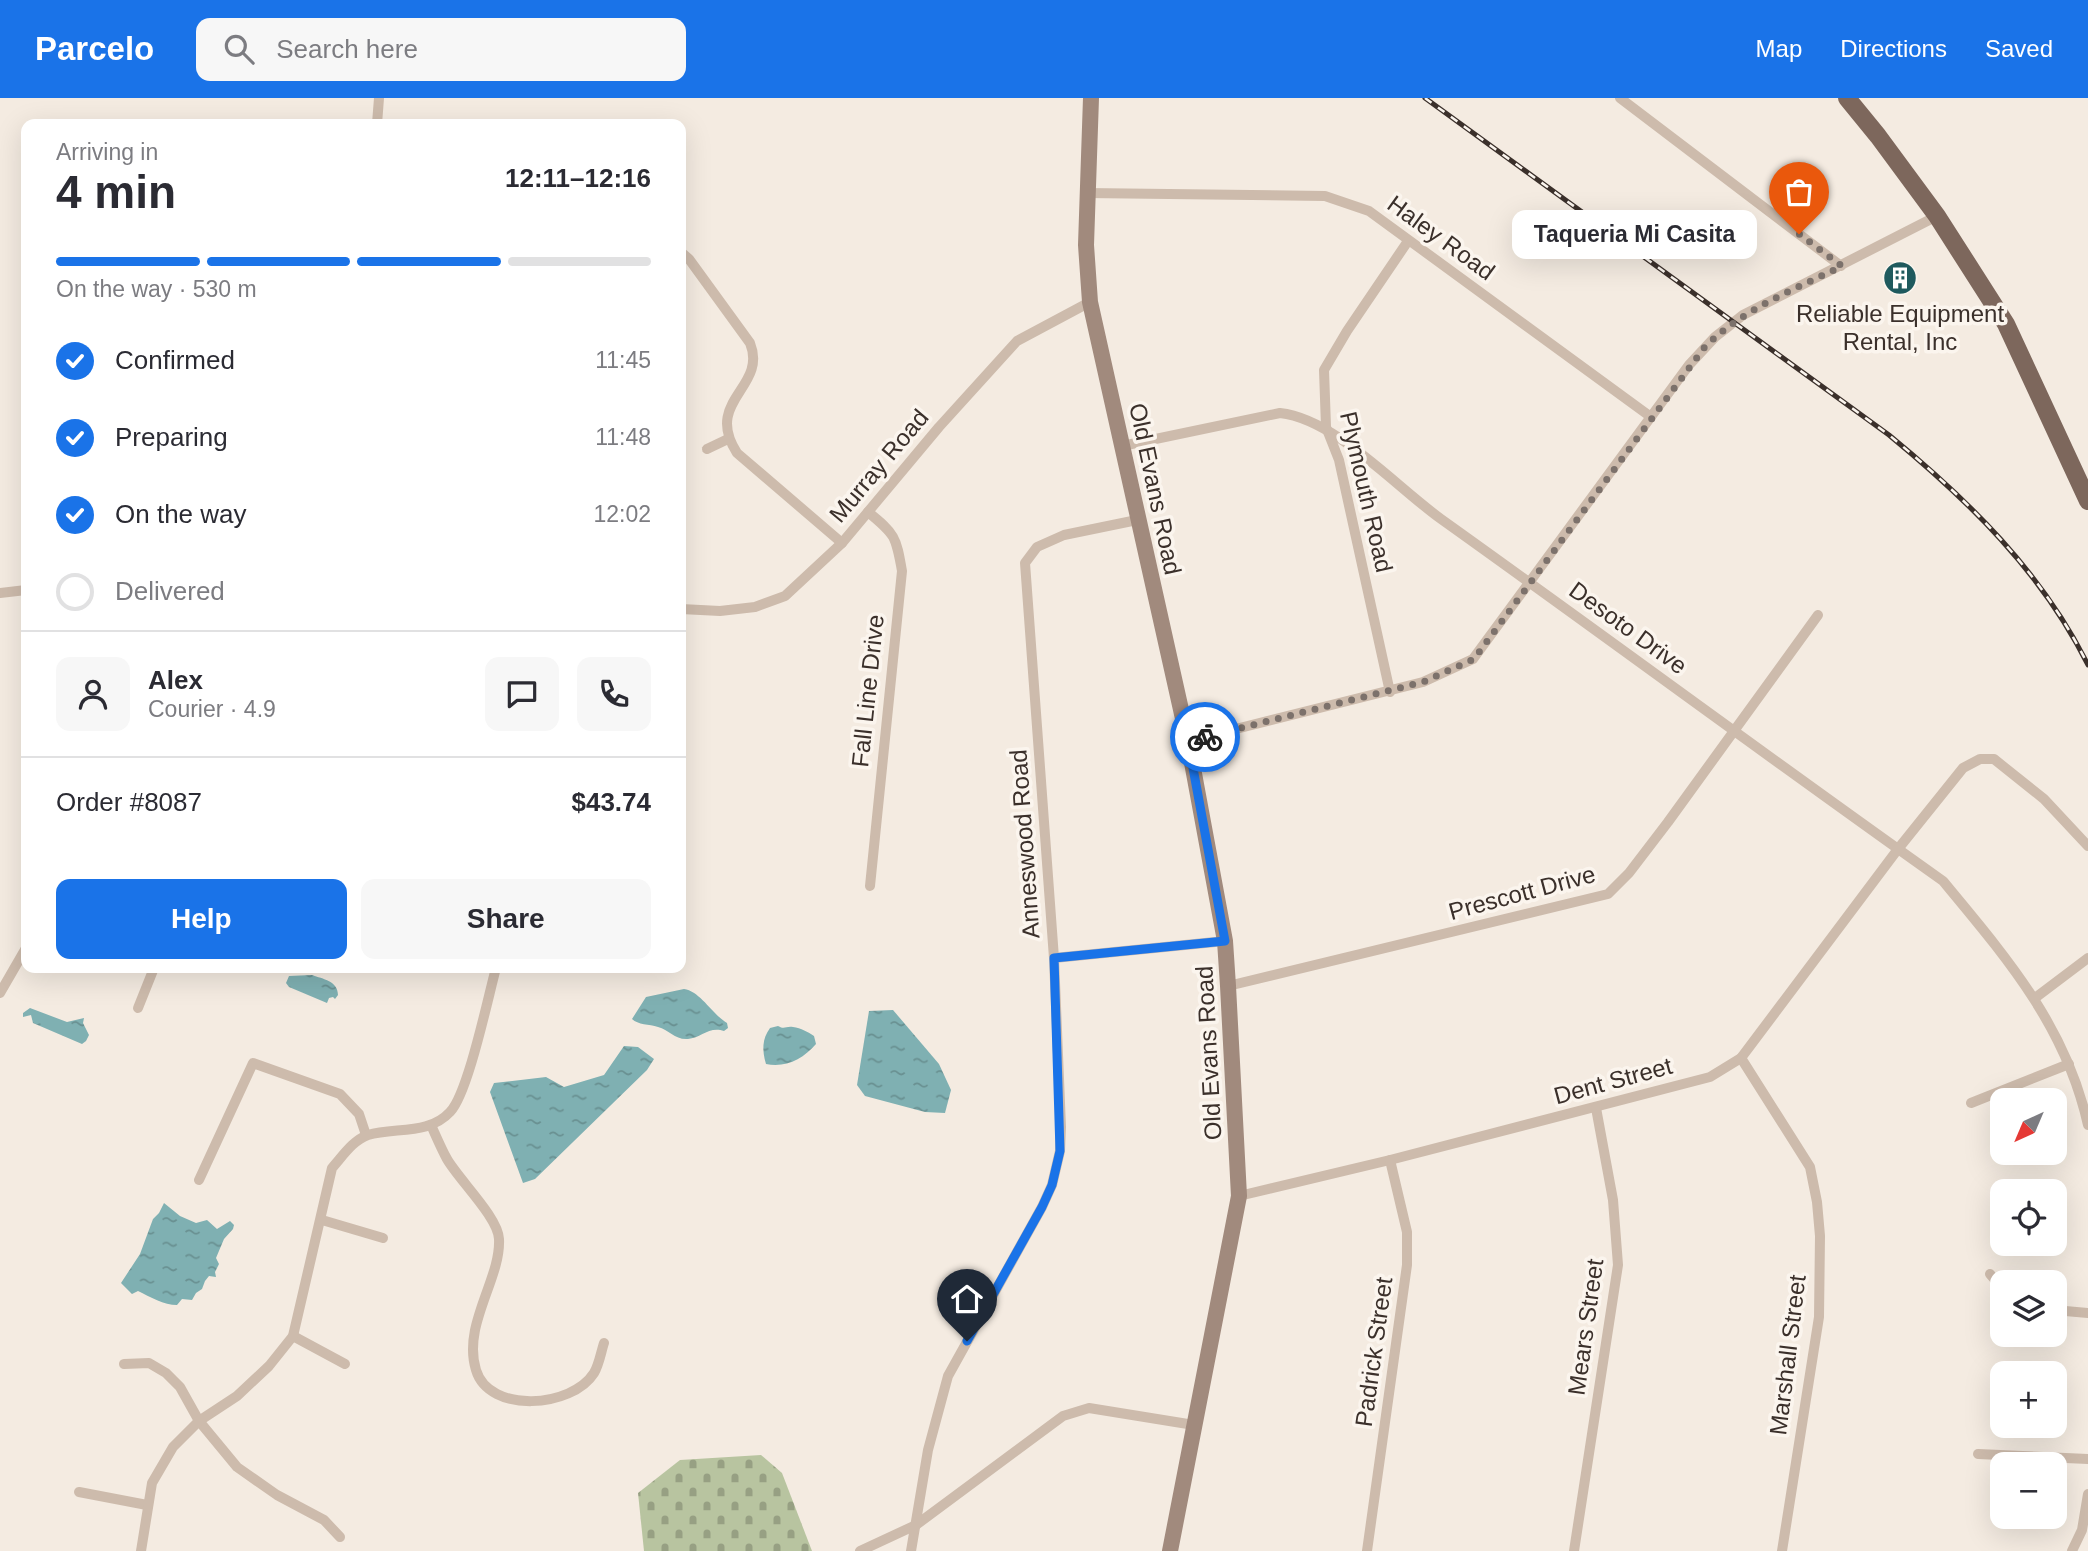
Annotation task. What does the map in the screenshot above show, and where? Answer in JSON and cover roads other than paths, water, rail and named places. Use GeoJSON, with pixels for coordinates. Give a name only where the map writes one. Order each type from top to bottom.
{"type":"FeatureCollection","features":[{"type":"Feature","properties":{"kind":"main road"},"geometry":{"type":"LineString","coordinates":[[1847,98],[1937,216],[2006,324],[2088,501]]}},
{"type":"Feature","properties":{"kind":"street"},"geometry":{"type":"LineString","coordinates":[[377,119],[379,98]]}},
{"type":"Feature","properties":{"kind":"street","name":"Old Evans Road"},"geometry":{"type":"LineString","coordinates":[[1090,98],[1086,193],[1090,302],[1188,741],[1225,941],[1228,986],[1239,1196],[1170,1551]]}},
{"type":"Feature","properties":{"kind":"street"},"geometry":{"type":"LineString","coordinates":[[1620,98],[1842,266]]}},
{"type":"Feature","properties":{"kind":"street","name":"Haley Road"},"geometry":{"type":"LineString","coordinates":[[1086,193],[1325,196],[1369,211],[1651,417]]}},
{"type":"Feature","properties":{"kind":"street"},"geometry":{"type":"LineString","coordinates":[[1188,741],[1390,692],[1423,682],[1474,659],[1689,365],[1722,330],[1743,315],[1937,216]]}},
{"type":"Feature","properties":{"kind":"street","name":"Plymouth Road"},"geometry":{"type":"LineString","coordinates":[[1390,692],[1339,460],[1326,428],[1324,370],[1346,331],[1408,241]]}},
{"type":"Feature","properties":{"kind":"street"},"geometry":{"type":"LineString","coordinates":[[686,256],[750,343],[755,357],[751,371],[730,408],[726,423],[728,439],[737,453],[842,543]]}},
{"type":"Feature","properties":{"kind":"street","name":"Murray Road"},"geometry":{"type":"LineString","coordinates":[[686,609],[720,611],[755,607],[786,596],[842,543],[939,427],[1017,341],[1090,302]]}},
{"type":"Feature","properties":{"kind":"street","name":"Desoto Drive"},"geometry":{"type":"LineString","coordinates":[[1122,446],[1280,412],[1298,415],[1326,428],[1436,515],[1943,881],[1995,942],[2035,998],[2059,1040],[2088,1125]]}},
{"type":"Feature","properties":{"kind":"street"},"geometry":{"type":"LineString","coordinates":[[707,449],[728,439]]}},
{"type":"Feature","properties":{"kind":"street","name":"Fall Line Drive"},"geometry":{"type":"LineString","coordinates":[[869,512],[891,531],[898,547],[902,570],[870,886]]}},
{"type":"Feature","properties":{"kind":"street","name":"Anneswood Road"},"geometry":{"type":"LineString","coordinates":[[911,1551],[928,1450],[948,1376],[1042,1207],[1052,1185],[1060,1151],[1054,958],[1025,563],[1037,547],[1064,535],[1137,520]]}},
{"type":"Feature","properties":{"kind":"street"},"geometry":{"type":"LineString","coordinates":[[0,593],[21,591]]}},
{"type":"Feature","properties":{"kind":"street","name":"Prescott Drive"},"geometry":{"type":"LineString","coordinates":[[1228,986],[1608,894],[1629,873],[1660,832],[1818,615]]}},
{"type":"Feature","properties":{"kind":"street","name":"Dent Street"},"geometry":{"type":"LineString","coordinates":[[1239,1196],[1596,1108],[1710,1077],[1741,1058],[1898,849],[1963,768],[1980,759],[1994,759],[2011,770],[2044,799],[2088,846]]}},
{"type":"Feature","properties":{"kind":"street"},"geometry":{"type":"LineString","coordinates":[[1054,958],[1225,941]]}},
{"type":"Feature","properties":{"kind":"street"},"geometry":{"type":"LineString","coordinates":[[0,993],[21,956]]}},
{"type":"Feature","properties":{"kind":"street"},"geometry":{"type":"LineString","coordinates":[[2035,998],[2088,958]]}},
{"type":"Feature","properties":{"kind":"street"},"geometry":{"type":"LineString","coordinates":[[138,1008],[152,973]]}},
{"type":"Feature","properties":{"kind":"street"},"geometry":{"type":"LineString","coordinates":[[141,1551],[152,1483],[173,1447],[199,1421],[237,1396],[269,1366],[293,1336],[332,1168],[351,1146],[366,1136],[431,1125],[451,1112],[463,1089],[495,973]]}},
{"type":"Feature","properties":{"kind":"street","name":"Marshall Street"},"geometry":{"type":"LineString","coordinates":[[1741,1058],[1810,1167],[1817,1202],[1821,1282],[1819,1317],[1782,1551]]}},
{"type":"Feature","properties":{"kind":"street"},"geometry":{"type":"LineString","coordinates":[[199,1180],[253,1063],[340,1094],[359,1114],[366,1136]]}},
{"type":"Feature","properties":{"kind":"street"},"geometry":{"type":"LineString","coordinates":[[1971,1103],[2069,1064]]}},
{"type":"Feature","properties":{"kind":"street","name":"Mears Street"},"geometry":{"type":"LineString","coordinates":[[1574,1551],[1618,1265],[1613,1200],[1596,1108]]}},
{"type":"Feature","properties":{"kind":"street"},"geometry":{"type":"LineString","coordinates":[[431,1125],[446,1158],[468,1190],[491,1216],[499,1238],[474,1344],[476,1371],[491,1391],[517,1400],[561,1398],[580,1387],[594,1373],[604,1343]]}},
{"type":"Feature","properties":{"kind":"street","name":"Padrick Street"},"geometry":{"type":"LineString","coordinates":[[1367,1551],[1407,1265],[1407,1232],[1390,1160]]}},
{"type":"Feature","properties":{"kind":"street"},"geometry":{"type":"LineString","coordinates":[[322,1220],[383,1238]]}},
{"type":"Feature","properties":{"kind":"street"},"geometry":{"type":"LineString","coordinates":[[2067,1311],[2088,1313]]}},
{"type":"Feature","properties":{"kind":"street"},"geometry":{"type":"LineString","coordinates":[[293,1336],[345,1364]]}},
{"type":"Feature","properties":{"kind":"street"},"geometry":{"type":"LineString","coordinates":[[124,1364],[149,1363],[166,1373],[180,1387],[199,1421],[237,1467],[277,1495],[324,1520],[340,1537]]}},
{"type":"Feature","properties":{"kind":"street"},"geometry":{"type":"LineString","coordinates":[[860,1551],[916,1524],[1063,1416],[1089,1408],[1194,1425]]}},
{"type":"Feature","properties":{"kind":"street"},"geometry":{"type":"LineString","coordinates":[[1978,1454],[2088,1459]]}},
{"type":"Feature","properties":{"kind":"street"},"geometry":{"type":"LineString","coordinates":[[79,1492],[147,1505]]}},
{"type":"Feature","properties":{"kind":"street"},"geometry":{"type":"LineString","coordinates":[[2072,1551],[2082,1530],[2088,1494]]}},
{"type":"Feature","properties":{"kind":"water"},"geometry":{"type":"Polygon","coordinates":[[[312,975],[333,984],[338,995],[335,999],[329,998],[327,1003],[289,987],[286,983],[289,976],[312,975]]]}},
{"type":"Feature","properties":{"kind":"water"},"geometry":{"type":"Polygon","coordinates":[[[684,989],[701,998],[727,1023],[728,1028],[683,1039],[662,1028],[632,1019],[646,997],[684,989]]]}},
{"type":"Feature","properties":{"kind":"water"},"geometry":{"type":"Polygon","coordinates":[[[30,1008],[67,1022],[84,1018],[83,1023],[89,1035],[86,1041],[82,1044],[33,1023],[31,1015],[23,1017],[23,1013],[30,1008]]]}},
{"type":"Feature","properties":{"kind":"water"},"geometry":{"type":"Polygon","coordinates":[[[893,1010],[939,1064],[951,1090],[945,1113],[925,1112],[865,1096],[857,1085],[869,1011],[893,1010]]]}},
{"type":"Feature","properties":{"kind":"water"},"geometry":{"type":"Polygon","coordinates":[[[778,1026],[804,1030],[814,1036],[816,1044],[794,1061],[780,1065],[766,1064],[763,1049],[765,1036],[770,1028],[778,1026]]]}},
{"type":"Feature","properties":{"kind":"water"},"geometry":{"type":"Polygon","coordinates":[[[624,1046],[638,1047],[654,1059],[647,1070],[535,1179],[523,1183],[490,1092],[494,1083],[546,1077],[564,1087],[604,1075],[624,1046]]]}},
{"type":"Feature","properties":{"kind":"water"},"geometry":{"type":"Polygon","coordinates":[[[164,1203],[180,1216],[196,1223],[207,1220],[217,1229],[230,1221],[234,1225],[216,1258],[219,1264],[216,1277],[209,1276],[192,1300],[182,1299],[177,1305],[162,1302],[138,1291],[132,1294],[121,1283],[140,1254],[153,1219],[164,1203]]]}},
{"type":"Feature","properties":{"kind":"railway"},"geometry":{"type":"LineString","coordinates":[[1425,98],[1889,435],[1975,512],[2026,568],[2049,599],[2088,665]]}},
{"type":"Feature","properties":{"kind":"place","name":"Taqueria Mi Casita"},"geometry":{"type":"Point","coordinates":[1799,234]}},
{"type":"Feature","properties":{"kind":"place","name":"Reliable Equipment Rental, Inc"},"geometry":{"type":"Point","coordinates":[1900,278]}}]}
